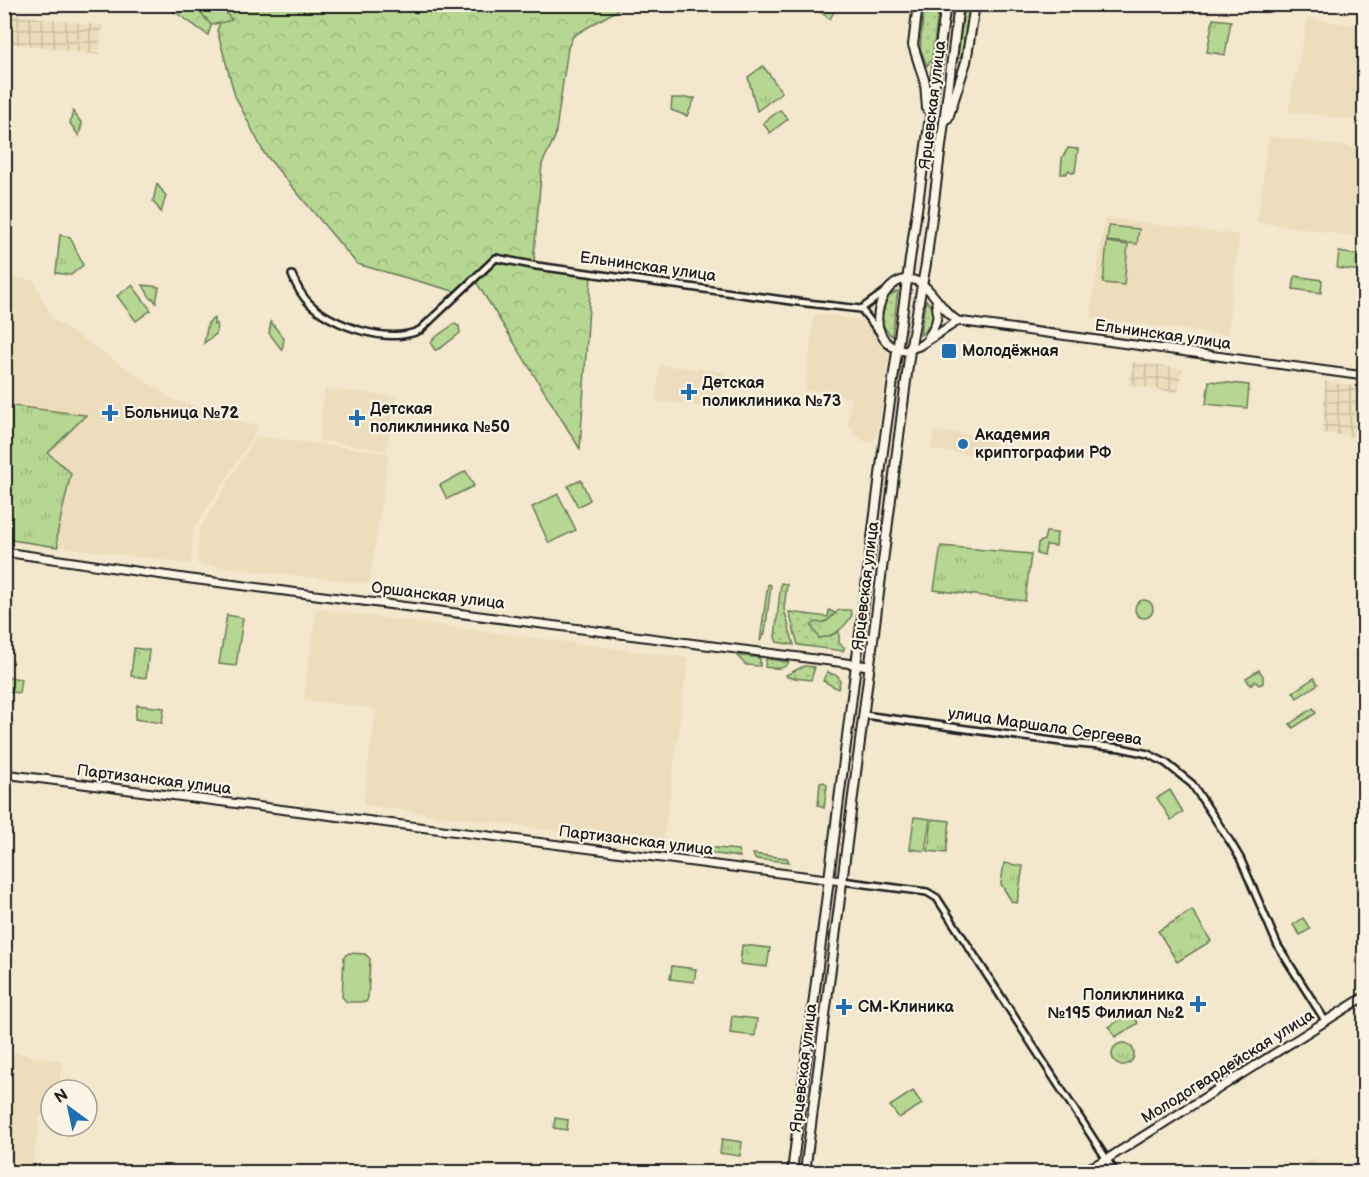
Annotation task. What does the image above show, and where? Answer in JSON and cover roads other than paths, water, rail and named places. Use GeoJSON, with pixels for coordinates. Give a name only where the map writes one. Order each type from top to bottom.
{"type":"FeatureCollection","features":[{"type":"Feature","properties":{"kind":"main road"},"geometry":{"type":"LineString","coordinates":[[918,4],[913,45],[927,96],[928,130]]}},
{"type":"Feature","properties":{"kind":"main road","name":"Ярцевская улица"},"geometry":{"type":"LineString","coordinates":[[792,1173],[906,280],[946,4]]}},
{"type":"Feature","properties":{"kind":"main road","name":"Ярцевская улица"},"geometry":{"type":"LineString","coordinates":[[805,1173],[910,350],[923,285],[959,4]]}},
{"type":"Feature","properties":{"kind":"main road"},"geometry":{"type":"LineString","coordinates":[[941,143],[966,62],[975,4]]}},
{"type":"Feature","properties":{"kind":"main road"},"geometry":{"type":"LineString","coordinates":[[917,201],[924,208],[934,204]]}},
{"type":"Feature","properties":{"kind":"street","name":"Ельнинская улица"},"geometry":{"type":"LineString","coordinates":[[292,274],[304,296],[321,312],[351,327],[379,334],[415,332],[496,258],[537,266],[798,303],[861,309]]}},
{"type":"Feature","properties":{"kind":"street"},"geometry":{"type":"LineString","coordinates":[[906,280],[916,281],[923,285],[958,321],[910,350],[897,349],[861,309],[906,280]]}},
{"type":"Feature","properties":{"kind":"street"},"geometry":{"type":"LineString","coordinates":[[882,335],[877,312],[888,290]]}},
{"type":"Feature","properties":{"kind":"street"},"geometry":{"type":"LineString","coordinates":[[927,339],[938,317],[933,297]]}},
{"type":"Feature","properties":{"kind":"street","name":"Ельнинская улица"},"geometry":{"type":"LineString","coordinates":[[958,321],[1365,376]]}},
{"type":"Feature","properties":{"kind":"street","name":"Оршанская улица"},"geometry":{"type":"LineString","coordinates":[[4,552],[191,579],[869,666]]}},
{"type":"Feature","properties":{"kind":"street","name":"улица Маршала Сергеева"},"geometry":{"type":"LineString","coordinates":[[864,715],[1121,748],[1148,754],[1166,763],[1192,784],[1231,843],[1240,858],[1278,946],[1326,1022]]}},
{"type":"Feature","properties":{"kind":"street","name":"Партизанская улица"},"geometry":{"type":"LineString","coordinates":[[4,774],[927,892],[937,897],[1115,1173]]}},
{"type":"Feature","properties":{"kind":"street","name":"Молодогвардейская улица"},"geometry":{"type":"LineString","coordinates":[[1081,1173],[1107,1160],[1365,997]]}},
{"type":"Feature","properties":{"kind":"street","name":"Молодогвардейская улица"},"geometry":{"type":"LineString","coordinates":[[1093,1173],[1107,1160]]}},
{"type":"Feature","properties":{"kind":"place","name":"Молодёжная"},"geometry":{"type":"Point","coordinates":[949,351]}},
{"type":"Feature","properties":{"kind":"place","name":"Детская поликлиника №73"},"geometry":{"type":"Point","coordinates":[689,392]}},
{"type":"Feature","properties":{"kind":"place","name":"Больница №72"},"geometry":{"type":"Point","coordinates":[110,413]}},
{"type":"Feature","properties":{"kind":"place","name":"Детская поликлиника №50"},"geometry":{"type":"Point","coordinates":[357,418]}},
{"type":"Feature","properties":{"kind":"place","name":"Академия криптографии РФ"},"geometry":{"type":"Point","coordinates":[963,444]}},
{"type":"Feature","properties":{"kind":"place","name":"Поликлиника №195 Филиал №2"},"geometry":{"type":"Point","coordinates":[1198,1004]}},
{"type":"Feature","properties":{"kind":"place","name":"СМ-Клиника"},"geometry":{"type":"Point","coordinates":[844,1007]}}]}
